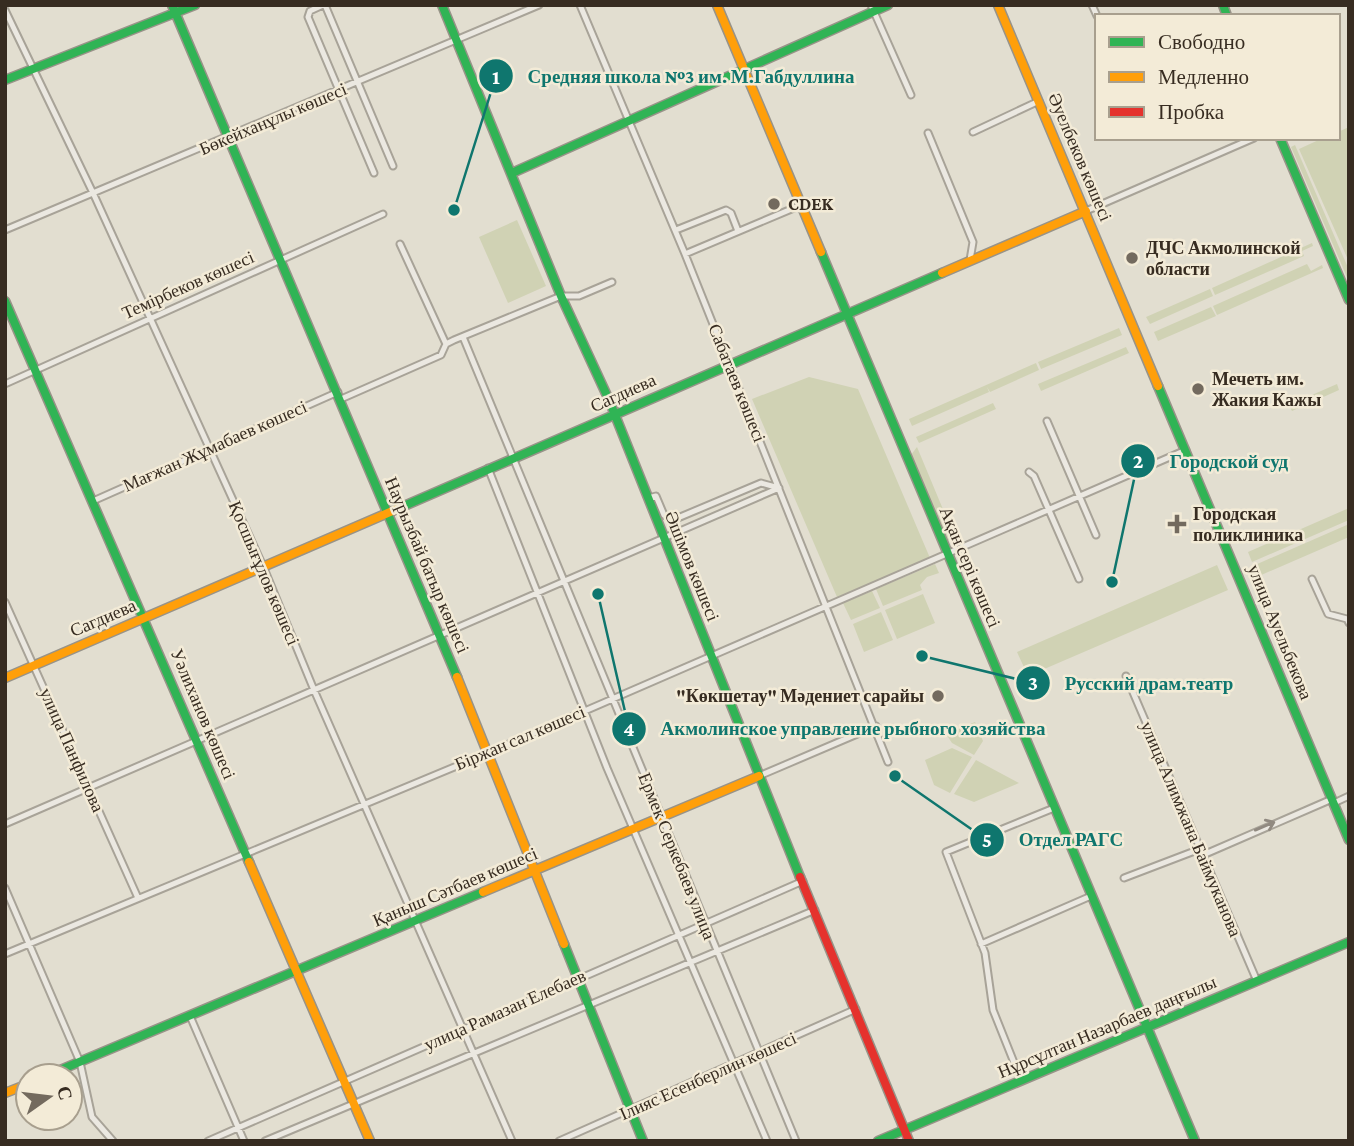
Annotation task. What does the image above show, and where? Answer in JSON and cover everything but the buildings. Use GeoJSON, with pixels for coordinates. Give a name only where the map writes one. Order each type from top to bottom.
{"type":"FeatureCollection","features":[{"type":"Feature","properties":{"kind":"main road"},"geometry":{"type":"LineString","coordinates":[[5,80],[174,9],[195,5]]}},
{"type":"Feature","properties":{"kind":"main road","name":"Әшімов көшесі"},"geometry":{"type":"LineString","coordinates":[[442,5],[561,296],[614,414],[662,538],[909,1141]]}},
{"type":"Feature","properties":{"kind":"main road","name":"Ақан сері көшесі"},"geometry":{"type":"LineString","coordinates":[[717,5],[1195,1141]]}},
{"type":"Feature","properties":{"kind":"main road"},"geometry":{"type":"LineString","coordinates":[[512,173],[873,8],[888,5]]}},
{"type":"Feature","properties":{"kind":"main road","name":"Әуелбеков көшесі"},"geometry":{"type":"LineString","coordinates":[[998,5],[1132,321]]}},
{"type":"Feature","properties":{"kind":"main road","name":"Наурызбай батыр көшесі"},"geometry":{"type":"LineString","coordinates":[[174,9],[441,637],[537,869],[643,1141]]}},
{"type":"Feature","properties":{"kind":"main road"},"geometry":{"type":"LineString","coordinates":[[1281,140],[1349,300]]}},
{"type":"Feature","properties":{"kind":"main road","name":"Сагдиева"},"geometry":{"type":"LineString","coordinates":[[5,678],[1086,211]]}},
{"type":"Feature","properties":{"kind":"main road","name":"Уәлиханов көшесі"},"geometry":{"type":"LineString","coordinates":[[5,301],[298,970],[370,1141]]}},
{"type":"Feature","properties":{"kind":"main road","name":"улица Ауельбекова"},"geometry":{"type":"LineString","coordinates":[[1132,321],[1349,839]]}},
{"type":"Feature","properties":{"kind":"main road","name":"Қаныш Сәтбаев көшесі"},"geometry":{"type":"LineString","coordinates":[[80,1062],[759,776]]}},
{"type":"Feature","properties":{"kind":"main road","name":"Нұрсұлтан Назарбаев даңғылы"},"geometry":{"type":"LineString","coordinates":[[878,1141],[1349,942]]}},
{"type":"Feature","properties":{"kind":"street"},"geometry":{"type":"LineString","coordinates":[[374,173],[308,17],[310,11],[324,5],[393,166]]}},
{"type":"Feature","properties":{"kind":"street","name":"Бөкейханұлы көшесі"},"geometry":{"type":"LineString","coordinates":[[5,230],[94,195],[539,5]]}},
{"type":"Feature","properties":{"kind":"street","name":"Сабатаев көшесі"},"geometry":{"type":"LineString","coordinates":[[580,5],[676,230],[876,726],[888,762]]}},
{"type":"Feature","properties":{"kind":"street"},"geometry":{"type":"LineString","coordinates":[[873,8],[911,95]]}},
{"type":"Feature","properties":{"kind":"street","name":"Қосшығұлов көшесі"},"geometry":{"type":"LineString","coordinates":[[5,10],[94,195],[211,450],[512,1141]]}},
{"type":"Feature","properties":{"kind":"street"},"geometry":{"type":"LineString","coordinates":[[973,132],[1039,101]]}},
{"type":"Feature","properties":{"kind":"street"},"geometry":{"type":"LineString","coordinates":[[928,133],[973,242],[970,260]]}},
{"type":"Feature","properties":{"kind":"street","name":"Сагдиева"},"geometry":{"type":"LineString","coordinates":[[1086,211],[1249,140]]}},
{"type":"Feature","properties":{"kind":"street"},"geometry":{"type":"LineString","coordinates":[[685,254],[801,205]]}},
{"type":"Feature","properties":{"kind":"street"},"geometry":{"type":"LineString","coordinates":[[676,230],[726,210],[731,213],[738,231]]}},
{"type":"Feature","properties":{"kind":"street","name":"Темірбеков көшесі"},"geometry":{"type":"LineString","coordinates":[[5,384],[383,214]]}},
{"type":"Feature","properties":{"kind":"street"},"geometry":{"type":"LineString","coordinates":[[400,244],[446,344]]}},
{"type":"Feature","properties":{"kind":"street","name":"Мағжан Жұмабаев көшесі"},"geometry":{"type":"LineString","coordinates":[[93,501],[441,355],[446,344],[561,296],[579,296],[612,282]]}},
{"type":"Feature","properties":{"kind":"street","name":"Ермек Серкебаев улица"},"geometry":{"type":"LineString","coordinates":[[463,337],[796,1141]]}},
{"type":"Feature","properties":{"kind":"street"},"geometry":{"type":"LineString","coordinates":[[1047,421],[1096,535]]}},
{"type":"Feature","properties":{"kind":"street","name":"Біржан сал көшесі"},"geometry":{"type":"LineString","coordinates":[[5,954],[488,753],[1186,450]]}},
{"type":"Feature","properties":{"kind":"street","name":"Ермек Серкебаев улица"},"geometry":{"type":"LineString","coordinates":[[488,468],[586,710],[767,1141]]}},
{"type":"Feature","properties":{"kind":"street"},"geometry":{"type":"LineString","coordinates":[[1029,472],[1034,476],[1079,579]]}},
{"type":"Feature","properties":{"kind":"street"},"geometry":{"type":"LineString","coordinates":[[647,499],[656,496],[664,515],[673,520],[761,483],[779,488]]}},
{"type":"Feature","properties":{"kind":"street"},"geometry":{"type":"LineString","coordinates":[[5,824],[197,738],[441,637],[779,488]]}},
{"type":"Feature","properties":{"kind":"street"},"geometry":{"type":"LineString","coordinates":[[1312,579],[1328,614],[1347,619],[1349,623]]}},
{"type":"Feature","properties":{"kind":"street","name":"улица Панфилова"},"geometry":{"type":"LineString","coordinates":[[5,602],[138,898]]}},
{"type":"Feature","properties":{"kind":"street","name":"улица Алимжана Баймуканова"},"geometry":{"type":"LineString","coordinates":[[1126,676],[1257,981]]}},
{"type":"Feature","properties":{"kind":"street","name":"Қаныш Сәтбаев көшесі"},"geometry":{"type":"LineString","coordinates":[[759,776],[876,726]]}},
{"type":"Feature","properties":{"kind":"street"},"geometry":{"type":"LineString","coordinates":[[1124,878],[1349,796]]}},
{"type":"Feature","properties":{"kind":"street"},"geometry":{"type":"LineString","coordinates":[[1021,1080],[993,1010],[981,944],[946,852],[1054,808]]}},
{"type":"Feature","properties":{"kind":"street","name":"улица Рамазан Елебаев"},"geometry":{"type":"LineString","coordinates":[[208,1141],[463,1028],[706,926],[803,881]]}},
{"type":"Feature","properties":{"kind":"street"},"geometry":{"type":"LineString","coordinates":[[5,888],[80,1062]]}},
{"type":"Feature","properties":{"kind":"street"},"geometry":{"type":"LineString","coordinates":[[981,944],[1091,896]]}},
{"type":"Feature","properties":{"kind":"street","name":"улица Рамазан Елебаев"},"geometry":{"type":"LineString","coordinates":[[265,1141],[589,1002],[815,910]]}},
{"type":"Feature","properties":{"kind":"street","name":"Ілияс Есенберлин көшесі"},"geometry":{"type":"LineString","coordinates":[[559,1141],[856,1009]]}},
{"type":"Feature","properties":{"kind":"street"},"geometry":{"type":"LineString","coordinates":[[190,1016],[244,1141]]}},
{"type":"Feature","properties":{"kind":"street"},"geometry":{"type":"LineString","coordinates":[[84,1080],[92,1117],[113,1141]]}},
{"type":"Feature","properties":{"kind":"green space"},"geometry":{"type":"Polygon","coordinates":[[[1349,127],[1349,262],[1299,149],[1319,140],[1340,140],[1340,131],[1349,127]]]}},
{"type":"Feature","properties":{"kind":"green space"},"geometry":{"type":"Polygon","coordinates":[[[1295,145],[1349,270],[1349,282],[1291,147],[1295,145]]]}},
{"type":"Feature","properties":{"kind":"green space"},"geometry":{"type":"Polygon","coordinates":[[[517,220],[546,286],[508,303],[479,237],[517,220]]]}},
{"type":"Feature","properties":{"kind":"green space"},"geometry":{"type":"Polygon","coordinates":[[[1312,243],[1313,246],[1302,251],[1304,256],[1215,295],[1212,288],[1312,243]]]}},
{"type":"Feature","properties":{"kind":"green space"},"geometry":{"type":"Polygon","coordinates":[[[1307,264],[1311,271],[1322,265],[1323,268],[1217,315],[1213,306],[1307,264]]]}},
{"type":"Feature","properties":{"kind":"green space"},"geometry":{"type":"Polygon","coordinates":[[[1210,289],[1213,296],[1150,324],[1146,317],[1210,289]]]}},
{"type":"Feature","properties":{"kind":"green space"},"geometry":{"type":"Polygon","coordinates":[[[1211,307],[1216,316],[1158,341],[1154,332],[1211,307]]]}},
{"type":"Feature","properties":{"kind":"green space"},"geometry":{"type":"Polygon","coordinates":[[[1119,328],[1122,335],[1041,369],[1038,362],[1119,328]]]}},
{"type":"Feature","properties":{"kind":"green space"},"geometry":{"type":"Polygon","coordinates":[[[1126,347],[1129,353],[1041,391],[1038,384],[1126,347]]]}},
{"type":"Feature","properties":{"kind":"green space"},"geometry":{"type":"Polygon","coordinates":[[[1036,363],[1039,370],[990,392],[987,387],[989,392],[912,426],[909,419],[1036,363]]]}},
{"type":"Feature","properties":{"kind":"green space"},"geometry":{"type":"Polygon","coordinates":[[[809,377],[858,389],[930,558],[837,597],[752,399],[809,377]]]}},
{"type":"Feature","properties":{"kind":"green space"},"geometry":{"type":"Polygon","coordinates":[[[1337,384],[1339,390],[1292,411],[1289,405],[1337,384]]]}},
{"type":"Feature","properties":{"kind":"green space"},"geometry":{"type":"Polygon","coordinates":[[[993,403],[996,409],[919,443],[916,437],[993,403]]]}},
{"type":"Feature","properties":{"kind":"green space"},"geometry":{"type":"Polygon","coordinates":[[[917,447],[955,538],[947,541],[911,455],[917,447]]]}},
{"type":"Feature","properties":{"kind":"green space"},"geometry":{"type":"Polygon","coordinates":[[[1349,508],[1349,520],[1252,562],[1248,552],[1349,508]]]}},
{"type":"Feature","properties":{"kind":"green space"},"geometry":{"type":"Polygon","coordinates":[[[1349,524],[1349,537],[1259,576],[1255,565],[1349,524]]]}},
{"type":"Feature","properties":{"kind":"green space"},"geometry":{"type":"Polygon","coordinates":[[[935,564],[939,573],[927,577],[920,585],[922,590],[883,606],[876,589],[935,564]]]}},
{"type":"Feature","properties":{"kind":"green space"},"geometry":{"type":"Polygon","coordinates":[[[1217,565],[1228,590],[1028,676],[1017,652],[1217,565]]]}},
{"type":"Feature","properties":{"kind":"green space"},"geometry":{"type":"Polygon","coordinates":[[[872,591],[880,608],[851,620],[843,603],[872,591]]]}},
{"type":"Feature","properties":{"kind":"green space"},"geometry":{"type":"Polygon","coordinates":[[[923,594],[935,623],[897,639],[885,610],[923,594]]]}},
{"type":"Feature","properties":{"kind":"green space"},"geometry":{"type":"Polygon","coordinates":[[[881,612],[893,640],[864,652],[853,624],[881,612]]]}},
{"type":"Feature","properties":{"kind":"green space"},"geometry":{"type":"Polygon","coordinates":[[[975,722],[983,741],[974,755],[952,743],[946,734],[975,722]]]}},
{"type":"Feature","properties":{"kind":"green space"},"geometry":{"type":"Polygon","coordinates":[[[952,748],[972,757],[950,793],[934,785],[925,760],[952,748]]]}},
{"type":"Feature","properties":{"kind":"green space"},"geometry":{"type":"Polygon","coordinates":[[[976,760],[1019,783],[974,802],[954,794],[976,760]]]}},
{"type":"Feature","properties":{"kind":"traffic: fast"},"geometry":{"type":"LineString","coordinates":[[172,5],[457,677]]}},
{"type":"Feature","properties":{"kind":"traffic: fast"},"geometry":{"type":"LineString","coordinates":[[5,80],[195,5]]}},
{"type":"Feature","properties":{"kind":"traffic: fast"},"geometry":{"type":"LineString","coordinates":[[442,5],[561,296],[609,400],[800,877]]}},
{"type":"Feature","properties":{"kind":"traffic: fast"},"geometry":{"type":"LineString","coordinates":[[512,173],[888,5]]}},
{"type":"Feature","properties":{"kind":"traffic: fast"},"geometry":{"type":"LineString","coordinates":[[1223,5],[1226,14]]}},
{"type":"Feature","properties":{"kind":"traffic: fast"},"geometry":{"type":"LineString","coordinates":[[1281,140],[1349,300]]}},
{"type":"Feature","properties":{"kind":"traffic: fast"},"geometry":{"type":"LineString","coordinates":[[821,252],[1195,1141]]}},
{"type":"Feature","properties":{"kind":"traffic: fast"},"geometry":{"type":"LineString","coordinates":[[397,509],[942,273]]}},
{"type":"Feature","properties":{"kind":"traffic: fast"},"geometry":{"type":"LineString","coordinates":[[5,301],[249,862]]}},
{"type":"Feature","properties":{"kind":"traffic: fast"},"geometry":{"type":"LineString","coordinates":[[1158,386],[1349,840]]}},
{"type":"Feature","properties":{"kind":"traffic: fast"},"geometry":{"type":"LineString","coordinates":[[79,1062],[483,892]]}},
{"type":"Feature","properties":{"kind":"traffic: fast"},"geometry":{"type":"LineString","coordinates":[[878,1141],[1349,942]]}},
{"type":"Feature","properties":{"kind":"traffic: fast"},"geometry":{"type":"LineString","coordinates":[[564,944],[643,1141]]}},
{"type":"Feature","properties":{"kind":"traffic: slow"},"geometry":{"type":"LineString","coordinates":[[717,5],[821,252]]}},
{"type":"Feature","properties":{"kind":"traffic: slow"},"geometry":{"type":"LineString","coordinates":[[998,5],[1158,386]]}},
{"type":"Feature","properties":{"kind":"traffic: slow"},"geometry":{"type":"LineString","coordinates":[[942,273],[1086,211]]}},
{"type":"Feature","properties":{"kind":"traffic: slow"},"geometry":{"type":"LineString","coordinates":[[5,678],[397,509]]}},
{"type":"Feature","properties":{"kind":"traffic: slow"},"geometry":{"type":"LineString","coordinates":[[457,677],[564,944]]}},
{"type":"Feature","properties":{"kind":"traffic: slow"},"geometry":{"type":"LineString","coordinates":[[483,892],[759,776]]}},
{"type":"Feature","properties":{"kind":"traffic: slow"},"geometry":{"type":"LineString","coordinates":[[249,862],[370,1141]]}},
{"type":"Feature","properties":{"kind":"traffic: slow"},"geometry":{"type":"LineString","coordinates":[[5,1093],[14,1089]]}},
{"type":"Feature","properties":{"kind":"traffic: jam"},"geometry":{"type":"LineString","coordinates":[[800,877],[909,1141]]}},
{"type":"Feature","properties":{"kind":"place","name":"CDEK"},"geometry":{"type":"Point","coordinates":[774,204]}},
{"type":"Feature","properties":{"kind":"place","name":"Средняя школа №3 им. М.Габдуллина"},"geometry":{"type":"Point","coordinates":[454,210]}},
{"type":"Feature","properties":{"kind":"place","name":"ДЧС Акмолинской области"},"geometry":{"type":"Point","coordinates":[1132,258]}},
{"type":"Feature","properties":{"kind":"place","name":"Мечеть им. Жакия Кажы"},"geometry":{"type":"Point","coordinates":[1198,389]}},
{"type":"Feature","properties":{"kind":"place","name":"Городская поликлиника"},"geometry":{"type":"Point","coordinates":[1177,524]}},
{"type":"Feature","properties":{"kind":"place","name":"Городской суд"},"geometry":{"type":"Point","coordinates":[1112,582]}},
{"type":"Feature","properties":{"kind":"place","name":"Акмолинское управление рыбного хозяйства"},"geometry":{"type":"Point","coordinates":[598,594]}},
{"type":"Feature","properties":{"kind":"place","name":"Русский драм.театр"},"geometry":{"type":"Point","coordinates":[922,656]}},
{"type":"Feature","properties":{"kind":"place","name":"\"Көкшетау\" Мәдениет сарайы"},"geometry":{"type":"Point","coordinates":[938,696]}},
{"type":"Feature","properties":{"kind":"place","name":"Отдел РАГС"},"geometry":{"type":"Point","coordinates":[895,776]}}]}
